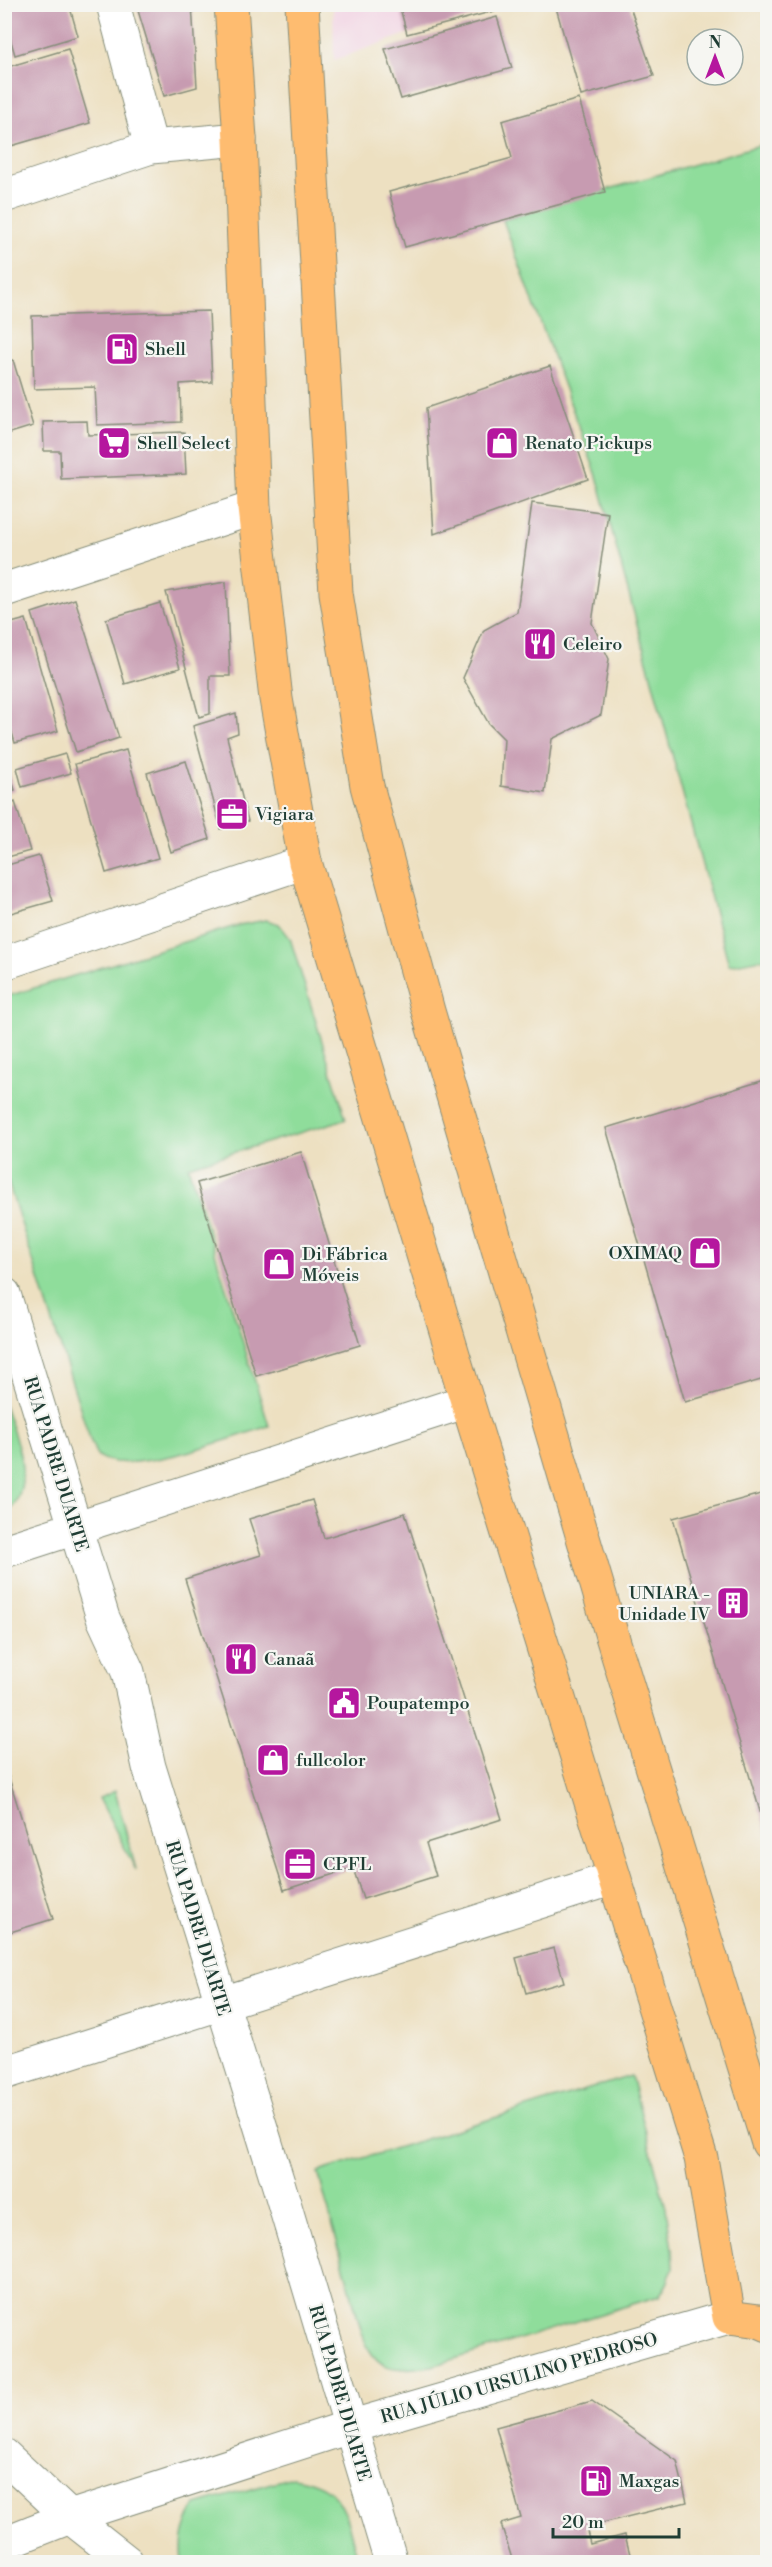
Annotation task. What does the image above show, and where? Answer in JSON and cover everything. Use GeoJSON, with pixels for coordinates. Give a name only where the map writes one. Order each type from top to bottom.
{"type":"FeatureCollection","features":[{"type":"Feature","properties":{"kind":"main road"},"geometry":{"type":"LineString","coordinates":[[231,4],[240,139],[254,508],[276,699],[305,862],[467,1401],[701,2158],[729,2317],[759,2321],[768,2325]]}},
{"type":"Feature","properties":{"kind":"main road"},"geometry":{"type":"LineString","coordinates":[[302,4],[336,593],[367,786],[428,1011],[579,1522],[759,2086],[768,2143]]}},
{"type":"Feature","properties":{"kind":"street"},"geometry":{"type":"LineString","coordinates":[[113,4],[151,147]]}},
{"type":"Feature","properties":{"kind":"street"},"geometry":{"type":"LineString","coordinates":[[4,196],[151,147],[240,139]]}},
{"type":"Feature","properties":{"kind":"street"},"geometry":{"type":"LineString","coordinates":[[4,590],[254,508]]}},
{"type":"Feature","properties":{"kind":"street"},"geometry":{"type":"LineString","coordinates":[[4,963],[305,862]]}},
{"type":"Feature","properties":{"kind":"street","name":"RUA PADRE DUARTE"},"geometry":{"type":"LineString","coordinates":[[4,1294],[103,1618],[128,1672],[149,1767],[279,2186],[391,2562]]}},
{"type":"Feature","properties":{"kind":"street"},"geometry":{"type":"LineString","coordinates":[[4,1551],[467,1401]]}},
{"type":"Feature","properties":{"kind":"street"},"geometry":{"type":"LineString","coordinates":[[4,2073],[614,1878]]}},
{"type":"Feature","properties":{"kind":"street","name":"RUA JÚLIO URSULINO PEDROSO"},"geometry":{"type":"LineString","coordinates":[[4,2543],[70,2517],[349,2427],[729,2317]]}},
{"type":"Feature","properties":{"kind":"street"},"geometry":{"type":"LineString","coordinates":[[4,2455],[70,2517],[127,2562]]}},
{"type":"Feature","properties":{"kind":"shaded area"},"geometry":{"type":"Polygon","coordinates":[[[333,5],[520,5],[407,34],[334,60],[333,5]]]}},
{"type":"Feature","properties":{"kind":"green space"},"geometry":{"type":"Polygon","coordinates":[[[767,143],[767,958],[729,965],[597,476],[503,220],[767,143]]]}},
{"type":"Feature","properties":{"kind":"green space"},"geometry":{"type":"Polygon","coordinates":[[[266,920],[279,924],[290,938],[346,1119],[188,1166],[269,1426],[181,1454],[130,1462],[111,1461],[97,1455],[91,1442],[5,1173],[5,997],[239,925],[266,920]]]}},
{"type":"Feature","properties":{"kind":"green space"},"geometry":{"type":"Polygon","coordinates":[[[4,1405],[18,1448],[22,1477],[15,1504],[5,1516],[4,1405]]]}},
{"type":"Feature","properties":{"kind":"green space"},"geometry":{"type":"Polygon","coordinates":[[[115,1791],[136,1870],[99,1798],[115,1791]]]}},
{"type":"Feature","properties":{"kind":"green space"},"geometry":{"type":"Polygon","coordinates":[[[631,2076],[666,2208],[672,2249],[673,2268],[659,2296],[432,2366],[397,2368],[380,2362],[373,2356],[362,2333],[318,2172],[631,2076]]]}},
{"type":"Feature","properties":{"kind":"green space"},"geometry":{"type":"Polygon","coordinates":[[[292,2477],[324,2487],[334,2495],[346,2517],[359,2562],[183,2562],[184,2533],[196,2505],[292,2477]]]}},
{"type":"Feature","properties":{"kind":"building"},"geometry":{"type":"Polygon","coordinates":[[[4,4],[69,4],[78,36],[15,55],[4,17],[4,4]]]}},
{"type":"Feature","properties":{"kind":"building"},"geometry":{"type":"Polygon","coordinates":[[[136,4],[192,4],[197,87],[164,96],[136,4]]]}},
{"type":"Feature","properties":{"kind":"building"},"geometry":{"type":"Polygon","coordinates":[[[399,4],[517,4],[517,5],[407,34],[399,4]]]}},
{"type":"Feature","properties":{"kind":"building"},"geometry":{"type":"Polygon","coordinates":[[[555,4],[629,4],[654,76],[581,96],[555,4]]]}},
{"type":"Feature","properties":{"kind":"building"},"geometry":{"type":"Polygon","coordinates":[[[497,17],[512,68],[401,99],[385,49],[497,17]]]}},
{"type":"Feature","properties":{"kind":"building"},"geometry":{"type":"Polygon","coordinates":[[[68,49],[90,123],[11,146],[4,122],[4,68],[68,49]]]}},
{"type":"Feature","properties":{"kind":"building"},"geometry":{"type":"Polygon","coordinates":[[[579,99],[605,192],[405,247],[389,192],[512,158],[502,121],[579,99]]]}},
{"type":"Feature","properties":{"kind":"building","name":"Shell"},"geometry":{"type":"Polygon","coordinates":[[[209,311],[212,382],[180,384],[181,422],[97,425],[95,387],[34,389],[32,316],[209,311]]]}},
{"type":"Feature","properties":{"kind":"building"},"geometry":{"type":"Polygon","coordinates":[[[13,360],[33,426],[4,435],[4,362],[13,360]]]}},
{"type":"Feature","properties":{"kind":"building","name":"Renato Pickups"},"geometry":{"type":"Polygon","coordinates":[[[550,366],[588,479],[434,534],[426,408],[550,366]]]}},
{"type":"Feature","properties":{"kind":"building","name":"Shell Select"},"geometry":{"type":"Polygon","coordinates":[[[87,421],[88,435],[184,432],[186,474],[61,479],[60,451],[44,451],[43,422],[87,421]]]}},
{"type":"Feature","properties":{"kind":"building","name":"Celeiro"},"geometry":{"type":"Polygon","coordinates":[[[532,503],[608,513],[592,623],[609,659],[601,715],[552,739],[545,793],[501,786],[504,739],[489,724],[463,678],[484,630],[517,612],[532,503]]]}},
{"type":"Feature","properties":{"kind":"building"},"geometry":{"type":"Polygon","coordinates":[[[226,582],[230,676],[210,676],[210,714],[199,717],[166,592],[226,582]]]}},
{"type":"Feature","properties":{"kind":"building"},"geometry":{"type":"Polygon","coordinates":[[[75,599],[119,738],[76,752],[32,613],[75,599]]]}},
{"type":"Feature","properties":{"kind":"building"},"geometry":{"type":"Polygon","coordinates":[[[160,603],[180,668],[125,684],[106,619],[160,603]]]}},
{"type":"Feature","properties":{"kind":"building"},"geometry":{"type":"Polygon","coordinates":[[[26,619],[58,731],[15,743],[4,705],[4,625],[26,619]]]}},
{"type":"Feature","properties":{"kind":"building"},"geometry":{"type":"Polygon","coordinates":[[[236,713],[238,733],[227,737],[248,821],[221,829],[193,726],[236,713]]]}},
{"type":"Feature","properties":{"kind":"building"},"geometry":{"type":"Polygon","coordinates":[[[126,750],[158,858],[106,873],[75,764],[126,750]]]}},
{"type":"Feature","properties":{"kind":"building"},"geometry":{"type":"Polygon","coordinates":[[[65,754],[71,773],[22,787],[17,768],[65,754]]]}},
{"type":"Feature","properties":{"kind":"building"},"geometry":{"type":"Polygon","coordinates":[[[186,761],[210,839],[171,852],[147,773],[186,761]]]}},
{"type":"Feature","properties":{"kind":"building"},"geometry":{"type":"Polygon","coordinates":[[[4,766],[7,766],[15,790],[4,793],[4,766]]]}},
{"type":"Feature","properties":{"kind":"building"},"geometry":{"type":"Polygon","coordinates":[[[15,802],[30,851],[4,858],[4,806],[15,802]]]}},
{"type":"Feature","properties":{"kind":"building"},"geometry":{"type":"Polygon","coordinates":[[[39,856],[53,901],[4,915],[4,866],[39,856]]]}},
{"type":"Feature","properties":{"kind":"building","name":"OXIMAQ"},"geometry":{"type":"Polygon","coordinates":[[[768,1079],[768,1378],[685,1402],[606,1128],[768,1079]]]}},
{"type":"Feature","properties":{"kind":"building","name":"Di Fábrica Móveis"},"geometry":{"type":"Polygon","coordinates":[[[301,1152],[360,1345],[256,1376],[197,1183],[301,1152]]]}},
{"type":"Feature","properties":{"kind":"building","name":"UNIARA - Unidade IV"},"geometry":{"type":"Polygon","coordinates":[[[768,1492],[768,1835],[767,1835],[673,1518],[768,1492]]]}},
{"type":"Feature","properties":{"kind":"building","name":"Poupatempo"},"geometry":{"type":"Polygon","coordinates":[[[312,1500],[324,1538],[405,1513],[502,1819],[426,1843],[436,1876],[363,1899],[353,1868],[284,1890],[185,1579],[261,1555],[249,1519],[312,1500]]]}},
{"type":"Feature","properties":{"kind":"building"},"geometry":{"type":"Polygon","coordinates":[[[4,1762],[53,1919],[4,1934],[4,1762]]]}},
{"type":"Feature","properties":{"kind":"building"},"geometry":{"type":"Polygon","coordinates":[[[554,1948],[564,1982],[526,1993],[516,1958],[554,1948]]]}},
{"type":"Feature","properties":{"kind":"building","name":"Maxgas"},"geometry":{"type":"Polygon","coordinates":[[[592,2401],[677,2461],[687,2502],[586,2527],[590,2544],[625,2535],[632,2562],[513,2562],[501,2524],[521,2518],[496,2427],[592,2401]]]}},
{"type":"Feature","properties":{"kind":"place","name":"Shell"},"geometry":{"type":"Point","coordinates":[122,349]}},
{"type":"Feature","properties":{"kind":"place","name":"Shell Select"},"geometry":{"type":"Point","coordinates":[114,443]}},
{"type":"Feature","properties":{"kind":"place","name":"Renato Pickups"},"geometry":{"type":"Point","coordinates":[502,443]}},
{"type":"Feature","properties":{"kind":"place","name":"Celeiro"},"geometry":{"type":"Point","coordinates":[540,644]}},
{"type":"Feature","properties":{"kind":"place","name":"Vigiara"},"geometry":{"type":"Point","coordinates":[232,814]}},
{"type":"Feature","properties":{"kind":"place","name":"OXIMAQ"},"geometry":{"type":"Point","coordinates":[705,1253]}},
{"type":"Feature","properties":{"kind":"place","name":"Di Fábrica Móveis"},"geometry":{"type":"Point","coordinates":[279,1264]}},
{"type":"Feature","properties":{"kind":"place","name":"UNIARA - Unidade IV"},"geometry":{"type":"Point","coordinates":[733,1603]}},
{"type":"Feature","properties":{"kind":"place","name":"Canaã"},"geometry":{"type":"Point","coordinates":[241,1659]}},
{"type":"Feature","properties":{"kind":"place","name":"Poupatempo"},"geometry":{"type":"Point","coordinates":[344,1703]}},
{"type":"Feature","properties":{"kind":"place","name":"fullcolor"},"geometry":{"type":"Point","coordinates":[273,1760]}},
{"type":"Feature","properties":{"kind":"place","name":"CPFL"},"geometry":{"type":"Point","coordinates":[300,1864]}},
{"type":"Feature","properties":{"kind":"place","name":"Maxgas"},"geometry":{"type":"Point","coordinates":[596,2481]}}]}
